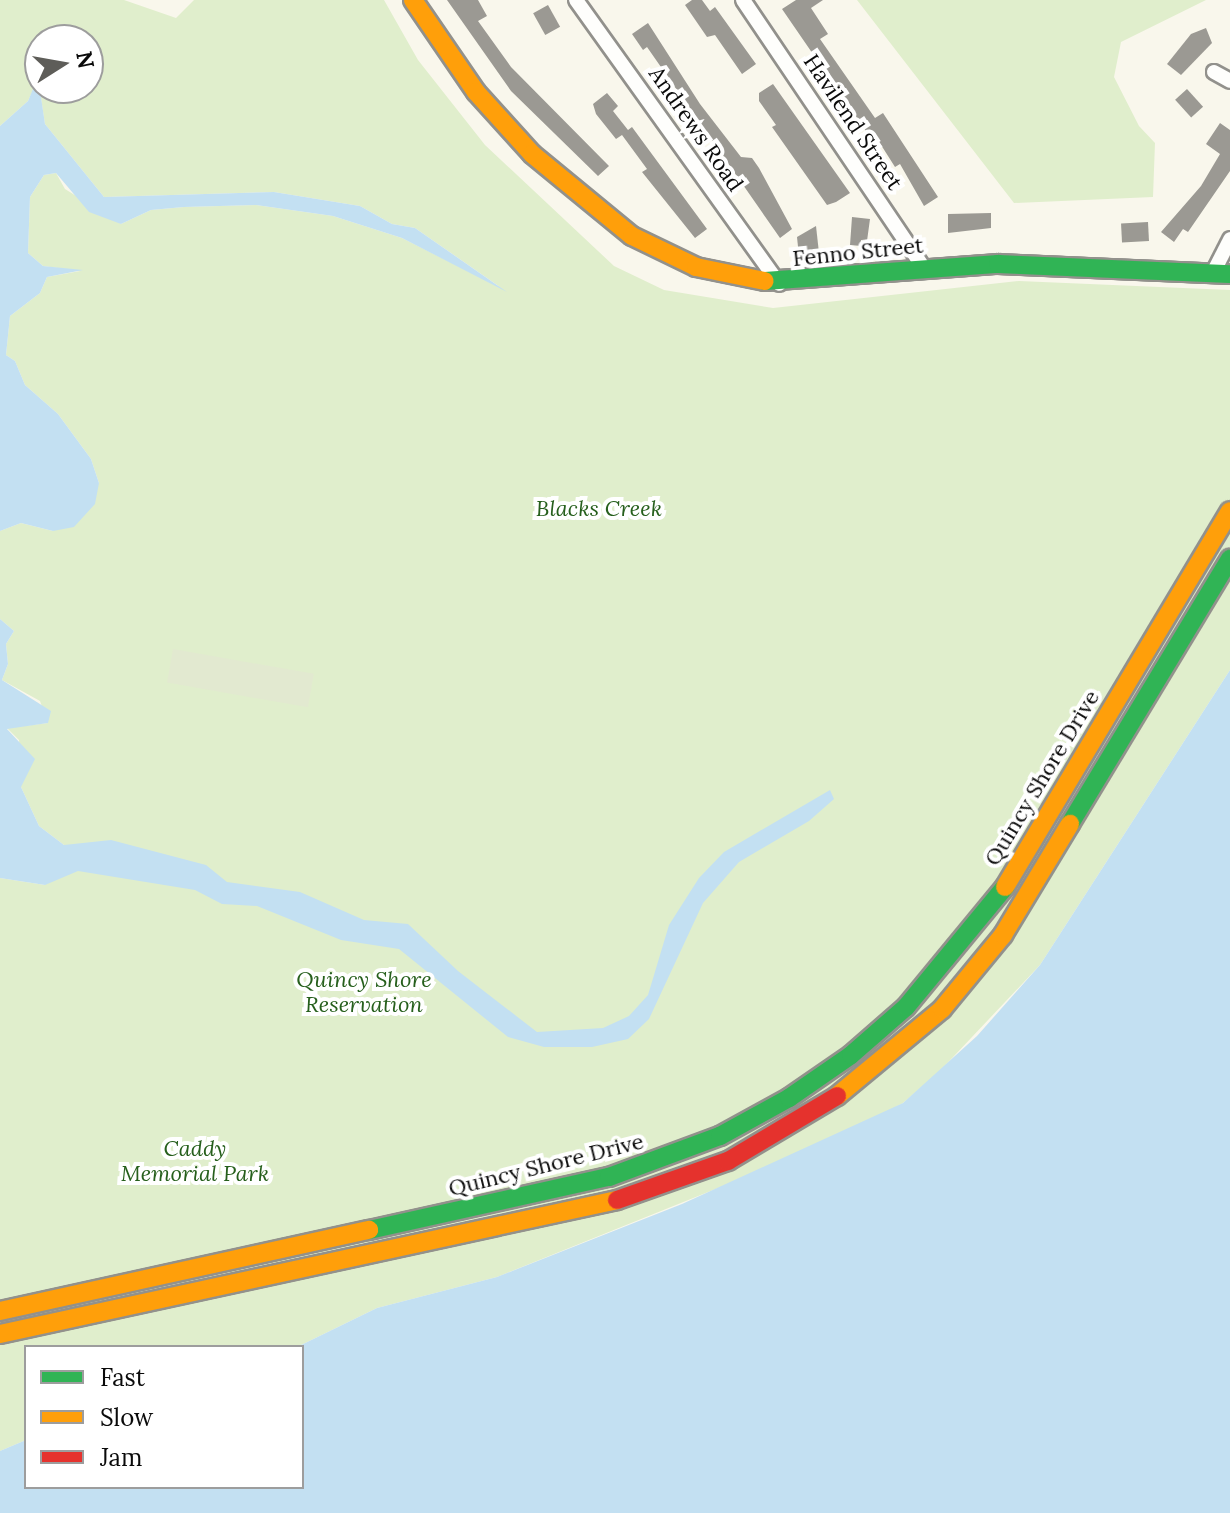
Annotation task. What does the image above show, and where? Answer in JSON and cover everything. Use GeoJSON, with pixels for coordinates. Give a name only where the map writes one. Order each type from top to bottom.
{"type":"FeatureCollection","features":[{"type":"Feature","properties":{"kind":"main road","name":"Fenno Street"},"geometry":{"type":"LineString","coordinates":[[413,0],[504,126],[593,206],[665,255],[722,275],[779,284],[998,264],[1222,273]]}},
{"type":"Feature","properties":{"kind":"main road","name":"Quincy Shore Drive"},"geometry":{"type":"LineString","coordinates":[[0,1311],[609,1177],[720,1136],[789,1098],[851,1055],[906,1007],[1001,894],[1230,511]]}},
{"type":"Feature","properties":{"kind":"main road"},"geometry":{"type":"LineString","coordinates":[[0,1334],[617,1200],[728,1161],[797,1122],[853,1086],[942,1009],[1003,935],[1230,559]]}},
{"type":"Feature","properties":{"kind":"street","name":"Andrews Road"},"geometry":{"type":"LineString","coordinates":[[576,0],[779,284]]}},
{"type":"Feature","properties":{"kind":"street","name":"Havilend Street"},"geometry":{"type":"LineString","coordinates":[[743,0],[925,270]]}},
{"type":"Feature","properties":{"kind":"street"},"geometry":{"type":"LineString","coordinates":[[1214,72],[1230,81]]}},
{"type":"Feature","properties":{"kind":"street"},"geometry":{"type":"LineString","coordinates":[[1222,273],[1230,239]]}},
{"type":"Feature","properties":{"kind":"green space"},"geometry":{"type":"Polygon","coordinates":[[[0,0],[124,0],[176,18],[194,0],[384,0],[418,60],[485,145],[614,266],[664,290],[773,308],[1019,281],[1230,290],[1230,670],[1040,965],[938,1073],[903,1103],[868,1122],[738,1180],[497,1277],[377,1308],[301,1345],[24,1345],[24,1441],[0,1451],[0,878],[45,885],[64,845],[39,826],[21,787],[19,740],[7,728],[48,723],[40,701],[2,680],[8,664],[6,644],[14,631],[0,619],[0,531],[21,523],[53,531],[99,483],[91,459],[58,414],[25,385],[15,361],[6,355],[10,316],[40,293],[47,277],[80,271],[43,266],[28,253],[30,197],[44,175],[56,173],[65,189],[121,224],[151,210],[184,207],[256,205],[333,216],[402,238],[500,287],[415,228],[392,224],[360,206],[274,192],[104,197],[45,124],[42,104],[104,104],[104,24],[24,24],[25,104],[0,126],[0,0]]]}},
{"type":"Feature","properties":{"kind":"green space"},"geometry":{"type":"Polygon","coordinates":[[[857,0],[1206,0],[1121,42],[1114,77],[1139,126],[1155,143],[1153,197],[1014,203],[857,0]]]}},
{"type":"Feature","properties":{"kind":"green space"},"geometry":{"type":"Polygon","coordinates":[[[173,649],[314,674],[308,707],[167,682],[173,649]]]}},
{"type":"Feature","properties":{"kind":"water"},"geometry":{"type":"Polygon","coordinates":[[[25,104],[42,104],[45,124],[104,197],[274,192],[360,206],[392,224],[415,228],[507,292],[402,238],[333,216],[256,205],[184,207],[151,210],[121,224],[89,212],[56,173],[44,175],[30,197],[28,253],[43,266],[83,270],[47,277],[40,293],[10,316],[6,355],[15,361],[25,385],[58,414],[91,459],[99,483],[95,504],[74,527],[53,531],[21,523],[0,531],[0,126],[25,104]]]}},
{"type":"Feature","properties":{"kind":"water"},"geometry":{"type":"Polygon","coordinates":[[[0,619],[14,631],[6,644],[8,664],[2,680],[51,711],[48,723],[7,729],[35,759],[21,787],[39,826],[64,845],[111,840],[206,865],[227,882],[300,892],[364,920],[408,924],[458,971],[537,1032],[603,1028],[629,1016],[648,995],[669,925],[699,878],[724,852],[830,790],[834,799],[809,821],[739,862],[703,903],[649,1019],[628,1039],[592,1047],[544,1047],[508,1037],[399,949],[341,940],[257,906],[222,904],[195,890],[78,871],[45,885],[0,878],[0,619]]]}},
{"type":"Feature","properties":{"kind":"water"},"geometry":{"type":"Polygon","coordinates":[[[1230,670],[1230,1513],[0,1513],[0,1451],[24,1441],[24,1489],[304,1489],[304,1345],[301,1345],[377,1308],[497,1277],[682,1204],[903,1103],[977,1036],[1040,965],[1230,670]]]}},
{"type":"Feature","properties":{"kind":"building"},"geometry":{"type":"Polygon","coordinates":[[[447,0],[478,0],[487,16],[478,21],[511,67],[609,166],[598,176],[511,91],[447,0]]]}},
{"type":"Feature","properties":{"kind":"building"},"geometry":{"type":"Polygon","coordinates":[[[692,0],[702,0],[710,11],[715,7],[756,64],[742,74],[715,35],[707,37],[685,5],[692,0]]]}},
{"type":"Feature","properties":{"kind":"building"},"geometry":{"type":"Polygon","coordinates":[[[796,0],[823,0],[811,8],[828,34],[820,39],[875,118],[883,113],[938,197],[924,206],[900,164],[895,167],[876,137],[872,140],[782,9],[796,0]]]}},
{"type":"Feature","properties":{"kind":"building"},"geometry":{"type":"Polygon","coordinates":[[[548,5],[560,27],[545,35],[533,13],[548,5]]]}},
{"type":"Feature","properties":{"kind":"building"},"geometry":{"type":"Polygon","coordinates":[[[648,23],[700,104],[741,157],[752,158],[759,168],[792,229],[780,238],[647,47],[643,50],[632,34],[648,23]]]}},
{"type":"Feature","properties":{"kind":"building"},"geometry":{"type":"Polygon","coordinates":[[[1206,28],[1212,43],[1181,75],[1167,64],[1191,34],[1206,28]]]}},
{"type":"Feature","properties":{"kind":"building"},"geometry":{"type":"Polygon","coordinates":[[[773,84],[850,193],[836,202],[827,205],[772,127],[776,125],[759,101],[759,93],[773,84]]]}},
{"type":"Feature","properties":{"kind":"building"},"geometry":{"type":"Polygon","coordinates":[[[1187,89],[1203,107],[1191,118],[1175,100],[1187,89]]]}},
{"type":"Feature","properties":{"kind":"building"},"geometry":{"type":"Polygon","coordinates":[[[607,93],[618,106],[613,111],[628,130],[632,127],[707,229],[695,238],[642,172],[647,169],[622,135],[616,139],[596,114],[593,104],[607,93]]]}},
{"type":"Feature","properties":{"kind":"building"},"geometry":{"type":"Polygon","coordinates":[[[1220,123],[1230,130],[1230,171],[1188,232],[1183,229],[1174,242],[1161,232],[1201,186],[1220,154],[1206,144],[1220,123]]]}},
{"type":"Feature","properties":{"kind":"building"},"geometry":{"type":"Polygon","coordinates":[[[991,213],[991,228],[948,233],[948,214],[991,213]]]}},
{"type":"Feature","properties":{"kind":"building"},"geometry":{"type":"Polygon","coordinates":[[[852,217],[870,219],[867,241],[861,240],[861,246],[850,245],[852,217]]]}},
{"type":"Feature","properties":{"kind":"building"},"geometry":{"type":"Polygon","coordinates":[[[1148,222],[1149,241],[1122,242],[1121,223],[1148,222]]]}},
{"type":"Feature","properties":{"kind":"building"},"geometry":{"type":"Polygon","coordinates":[[[816,226],[819,253],[799,256],[797,237],[816,226]]]}},
{"type":"Feature","properties":{"kind":"traffic: fast"},"geometry":{"type":"LineString","coordinates":[[765,281],[998,264],[1230,274]]}},
{"type":"Feature","properties":{"kind":"traffic: fast"},"geometry":{"type":"LineString","coordinates":[[1070,824],[1230,559]]}},
{"type":"Feature","properties":{"kind":"traffic: fast"},"geometry":{"type":"LineString","coordinates":[[369,1230],[609,1177],[720,1136],[789,1098],[851,1055],[906,1007],[1005,887]]}},
{"type":"Feature","properties":{"kind":"traffic: slow"},"geometry":{"type":"LineString","coordinates":[[413,0],[476,92],[532,154],[632,236],[696,267],[765,281]]}},
{"type":"Feature","properties":{"kind":"traffic: slow"},"geometry":{"type":"LineString","coordinates":[[1005,887],[1230,511]]}},
{"type":"Feature","properties":{"kind":"traffic: slow"},"geometry":{"type":"LineString","coordinates":[[837,1096],[942,1009],[1003,935],[1070,824]]}},
{"type":"Feature","properties":{"kind":"traffic: slow"},"geometry":{"type":"LineString","coordinates":[[0,1334],[617,1200]]}},
{"type":"Feature","properties":{"kind":"traffic: slow"},"geometry":{"type":"LineString","coordinates":[[0,1311],[369,1230]]}},
{"type":"Feature","properties":{"kind":"traffic: jam"},"geometry":{"type":"LineString","coordinates":[[617,1200],[728,1161],[837,1096]]}},
{"type":"Feature","properties":{"kind":"park label","name":"Blacks Creek"},"geometry":{"type":"Point","coordinates":[599,509]}},
{"type":"Feature","properties":{"kind":"park label","name":"Quincy Shore Reservation"},"geometry":{"type":"Point","coordinates":[364,992]}},
{"type":"Feature","properties":{"kind":"park label","name":"Caddy Memorial Park"},"geometry":{"type":"Point","coordinates":[195,1160]}}]}
